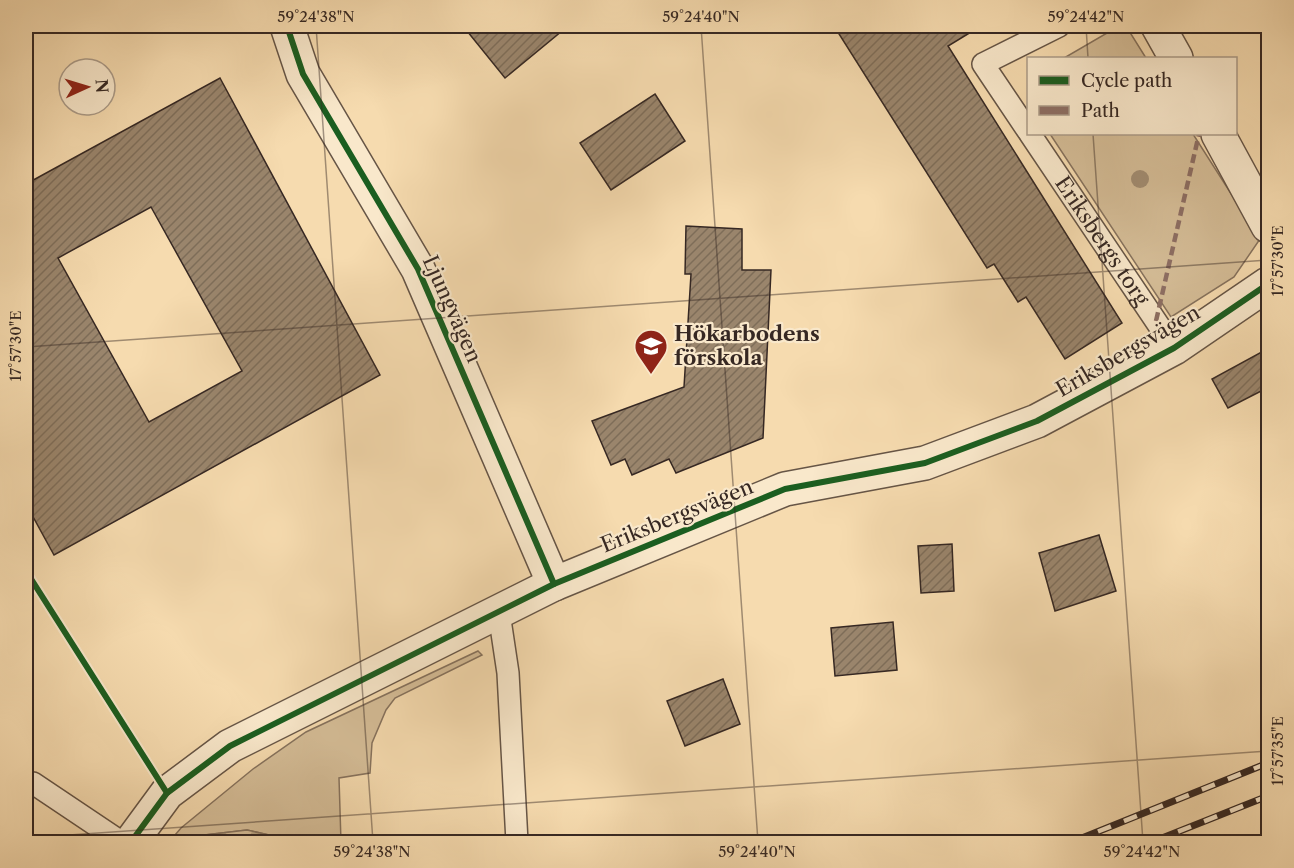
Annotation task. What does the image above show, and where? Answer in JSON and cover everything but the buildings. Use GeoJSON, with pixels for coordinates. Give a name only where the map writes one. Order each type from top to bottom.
{"type":"FeatureCollection","features":[{"type":"Feature","properties":{"kind":"street","name":"Ljungvägen"},"geometry":{"type":"LineString","coordinates":[[287,26],[303,74],[418,268],[555,584]]}},
{"type":"Feature","properties":{"kind":"street"},"geometry":{"type":"LineString","coordinates":[[1158,26],[1175,57]]}},
{"type":"Feature","properties":{"kind":"street"},"geometry":{"type":"LineString","coordinates":[[1219,135],[1269,226]]}},
{"type":"Feature","properties":{"kind":"street","name":"Eriksbergsvägen"},"geometry":{"type":"LineString","coordinates":[[131,843],[167,793],[230,746],[555,584],[785,489],[925,463],[1037,421],[1174,348],[1269,284]]}},
{"type":"Feature","properties":{"kind":"lane","name":"Eriksbergs torg"},"geometry":{"type":"LineString","coordinates":[[1027,129],[983,64],[1059,26]]}},
{"type":"Feature","properties":{"kind":"lane","name":"Eriksbergs torg"},"geometry":{"type":"LineString","coordinates":[[1031,135],[1174,348]]}},
{"type":"Feature","properties":{"kind":"lane"},"geometry":{"type":"LineString","coordinates":[[499,613],[508,673],[518,843]]}},
{"type":"Feature","properties":{"kind":"lane"},"geometry":{"type":"LineString","coordinates":[[26,783],[33,783],[121,843]]}},
{"type":"Feature","properties":{"kind":"green space"},"geometry":{"type":"Polygon","coordinates":[[[1119,26],[1126,26],[1145,57],[1066,57],[1119,26]]]}},
{"type":"Feature","properties":{"kind":"green space"},"geometry":{"type":"Polygon","coordinates":[[[1051,135],[1194,135],[1260,239],[1234,277],[1171,317],[1051,135]]]}},
{"type":"Feature","properties":{"kind":"green space"},"geometry":{"type":"Polygon","coordinates":[[[478,651],[482,655],[395,698],[386,710],[372,743],[370,773],[339,778],[341,842],[299,842],[247,830],[196,836],[185,842],[169,842],[181,828],[253,769],[306,732],[478,651]]]}},
{"type":"Feature","properties":{"kind":"green space"},"geometry":{"type":"Polygon","coordinates":[[[247,830],[299,842],[185,842],[196,836],[247,830]]]}},
{"type":"Feature","properties":{"kind":"railway"},"geometry":{"type":"LineString","coordinates":[[1072,842],[1268,763]]}},
{"type":"Feature","properties":{"kind":"railway"},"geometry":{"type":"LineString","coordinates":[[1152,842],[1268,796]]}},
{"type":"Feature","properties":{"kind":"marked path"},"geometry":{"type":"LineString","coordinates":[[1156,321],[1199,135]]}},
{"type":"Feature","properties":{"kind":"cycle path"},"geometry":{"type":"LineString","coordinates":[[287,26],[303,74],[418,269],[554,584]]}},
{"type":"Feature","properties":{"kind":"cycle path"},"geometry":{"type":"LineString","coordinates":[[131,842],[167,793],[230,746],[554,584],[785,489],[925,463],[1037,421],[1174,348],[1268,284]]}},
{"type":"Feature","properties":{"kind":"cycle path"},"geometry":{"type":"LineString","coordinates":[[26,571],[167,793]]}},
{"type":"Feature","properties":{"kind":"place","name":"Hökarbodens förskola"},"geometry":{"type":"Point","coordinates":[651,375]}}]}
